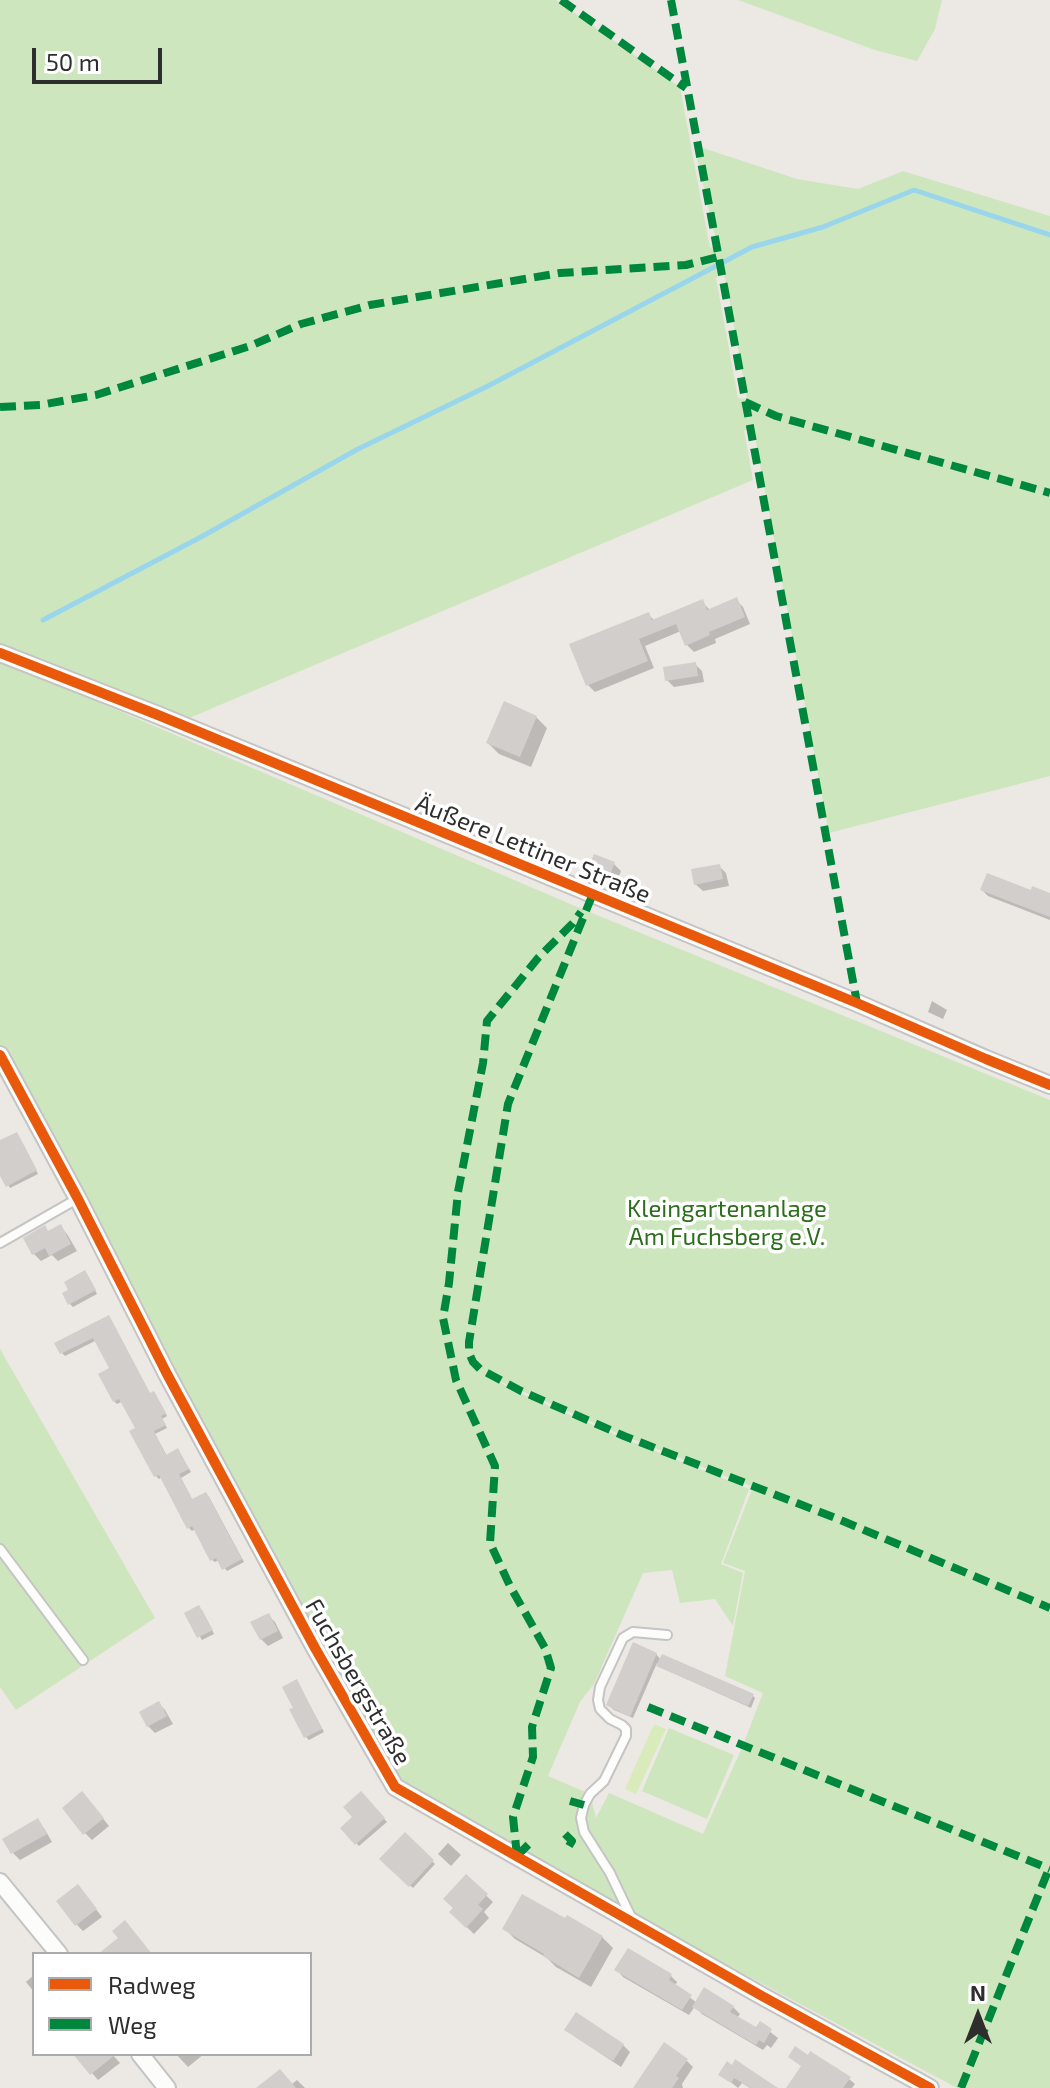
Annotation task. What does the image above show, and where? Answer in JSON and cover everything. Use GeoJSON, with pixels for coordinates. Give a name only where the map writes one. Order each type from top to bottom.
{"type":"FeatureCollection","features":[{"type":"Feature","properties":{"kind":"street","name":"Äußere Lettiner Straße"},"geometry":{"type":"LineString","coordinates":[[0,653],[201,733],[1050,1085]]}},
{"type":"Feature","properties":{"kind":"street","name":"Fuchsbergstraße"},"geometry":{"type":"LineString","coordinates":[[0,1055],[7,1086],[78,1199],[167,1374],[332,1681],[395,1787],[930,2088]]}},
{"type":"Feature","properties":{"kind":"street"},"geometry":{"type":"LineString","coordinates":[[0,1882],[57,1952]]}},
{"type":"Feature","properties":{"kind":"street"},"geometry":{"type":"LineString","coordinates":[[142,2056],[167,2088]]}},
{"type":"Feature","properties":{"kind":"lane"},"geometry":{"type":"LineString","coordinates":[[0,1243],[78,1199]]}},
{"type":"Feature","properties":{"kind":"lane"},"geometry":{"type":"LineString","coordinates":[[0,1549],[83,1660]]}},
{"type":"Feature","properties":{"kind":"lane"},"geometry":{"type":"LineString","coordinates":[[634,1924],[610,1873],[584,1832],[581,1818],[590,1794],[604,1781],[626,1736],[626,1729],[600,1709],[598,1700],[600,1687],[623,1638],[633,1632],[667,1635]]}},
{"type":"Feature","properties":{"kind":"green space"},"geometry":{"type":"Polygon","coordinates":[[[0,0],[556,0],[680,87],[710,248],[717,245],[694,145],[797,179],[858,189],[903,171],[1050,216],[1050,776],[829,833],[754,432],[744,430],[753,480],[182,721],[0,651],[0,0]],[[724,274],[716,278],[738,398],[747,399],[724,274]]]}},
{"type":"Feature","properties":{"kind":"green space"},"geometry":{"type":"Polygon","coordinates":[[[738,0],[942,0],[935,29],[917,61],[875,50],[738,0]]]}},
{"type":"Feature","properties":{"kind":"green space","name":"Kleingartenanlage Am Fuchsberg e.V."},"geometry":{"type":"Polygon","coordinates":[[[0,660],[582,909],[1050,1100],[1050,2088],[957,2088],[395,1787],[0,1055],[0,660]],[[492,1378],[623,1438],[749,1489],[721,1564],[743,1573],[733,1626],[715,1599],[680,1603],[672,1570],[643,1573],[594,1684],[580,1702],[548,1776],[590,1794],[596,1818],[609,1793],[703,1834],[763,1693],[725,1676],[745,1571],[723,1563],[753,1487],[624,1436],[492,1378]]]}},
{"type":"Feature","properties":{"kind":"green space"},"geometry":{"type":"Polygon","coordinates":[[[0,1349],[155,1618],[16,1710],[0,1687],[0,1349]]]}},
{"type":"Feature","properties":{"kind":"green space"},"geometry":{"type":"Polygon","coordinates":[[[654,1724],[666,1729],[636,1794],[625,1789],[654,1724]]]}},
{"type":"Feature","properties":{"kind":"green space"},"geometry":{"type":"Polygon","coordinates":[[[669,1728],[734,1755],[707,1819],[642,1791],[669,1728]]]}},
{"type":"Feature","properties":{"kind":"building"},"geometry":{"type":"Polygon","coordinates":[[[737,597],[745,617],[685,646],[676,624],[639,639],[648,661],[586,686],[569,644],[649,612],[652,620],[703,599],[707,610],[737,597]]]}},
{"type":"Feature","properties":{"kind":"building"},"geometry":{"type":"Polygon","coordinates":[[[696,662],[698,676],[665,681],[663,667],[696,662]]]}},
{"type":"Feature","properties":{"kind":"building"},"geometry":{"type":"Polygon","coordinates":[[[504,701],[537,716],[520,757],[486,743],[504,701]]]}},
{"type":"Feature","properties":{"kind":"building"},"geometry":{"type":"Polygon","coordinates":[[[594,854],[615,862],[608,880],[587,871],[594,854]]]}},
{"type":"Feature","properties":{"kind":"building"},"geometry":{"type":"Polygon","coordinates":[[[720,864],[723,879],[694,885],[691,869],[720,864]]]}},
{"type":"Feature","properties":{"kind":"building"},"geometry":{"type":"Polygon","coordinates":[[[987,873],[1031,890],[1032,886],[1050,893],[1050,917],[980,890],[987,873]]]}},
{"type":"Feature","properties":{"kind":"building"},"geometry":{"type":"Polygon","coordinates":[[[17,1132],[37,1170],[6,1187],[0,1176],[0,1140],[17,1132]]]}},
{"type":"Feature","properties":{"kind":"building"},"geometry":{"type":"Polygon","coordinates":[[[61,1224],[71,1244],[49,1256],[45,1248],[32,1255],[23,1238],[45,1225],[48,1231],[61,1224]]]}},
{"type":"Feature","properties":{"kind":"building"},"geometry":{"type":"Polygon","coordinates":[[[85,1270],[96,1290],[68,1305],[62,1293],[68,1290],[64,1282],[85,1270]]]}},
{"type":"Feature","properties":{"kind":"building"},"geometry":{"type":"Polygon","coordinates":[[[109,1315],[150,1393],[154,1391],[166,1413],[161,1416],[166,1425],[154,1431],[166,1455],[178,1448],[189,1469],[179,1474],[192,1499],[206,1492],[242,1559],[222,1570],[216,1558],[210,1561],[192,1526],[187,1529],[159,1475],[154,1477],[129,1431],[135,1428],[119,1399],[113,1402],[98,1374],[109,1368],[93,1338],[60,1354],[54,1343],[109,1315]]]}},
{"type":"Feature","properties":{"kind":"building"},"geometry":{"type":"Polygon","coordinates":[[[199,1605],[213,1630],[197,1638],[184,1613],[199,1605]]]}},
{"type":"Feature","properties":{"kind":"building"},"geometry":{"type":"Polygon","coordinates":[[[269,1613],[278,1631],[260,1640],[250,1622],[269,1613]]]}},
{"type":"Feature","properties":{"kind":"building"},"geometry":{"type":"Polygon","coordinates":[[[633,1642],[657,1653],[630,1717],[606,1705],[633,1642]]]}},
{"type":"Feature","properties":{"kind":"building"},"geometry":{"type":"Polygon","coordinates":[[[662,1654],[754,1694],[748,1706],[656,1666],[662,1654]]]}},
{"type":"Feature","properties":{"kind":"building"},"geometry":{"type":"Polygon","coordinates":[[[297,1679],[322,1729],[304,1738],[282,1687],[297,1679]]]}},
{"type":"Feature","properties":{"kind":"building"},"geometry":{"type":"Polygon","coordinates":[[[159,1701],[167,1716],[147,1727],[139,1712],[159,1701]]]}},
{"type":"Feature","properties":{"kind":"building"},"geometry":{"type":"Polygon","coordinates":[[[82,1791],[104,1818],[83,1835],[62,1808],[82,1791]]]}},
{"type":"Feature","properties":{"kind":"building"},"geometry":{"type":"Polygon","coordinates":[[[361,1791],[385,1818],[355,1845],[340,1828],[352,1817],[343,1807],[361,1791]]]}},
{"type":"Feature","properties":{"kind":"building"},"geometry":{"type":"Polygon","coordinates":[[[38,1818],[47,1834],[11,1854],[2,1839],[38,1818]]]}},
{"type":"Feature","properties":{"kind":"building"},"geometry":{"type":"Polygon","coordinates":[[[405,1832],[434,1860],[409,1887],[379,1859],[405,1832]]]}},
{"type":"Feature","properties":{"kind":"building"},"geometry":{"type":"Polygon","coordinates":[[[466,1874],[488,1894],[478,1905],[483,1909],[466,1928],[449,1912],[453,1908],[443,1899],[466,1874]]]}},
{"type":"Feature","properties":{"kind":"building"},"geometry":{"type":"Polygon","coordinates":[[[78,1884],[97,1909],[75,1926],[56,1901],[78,1884]]]}},
{"type":"Feature","properties":{"kind":"building"},"geometry":{"type":"Polygon","coordinates":[[[522,1894],[603,1936],[579,1978],[502,1929],[522,1894]]]}},
{"type":"Feature","properties":{"kind":"building"},"geometry":{"type":"Polygon","coordinates":[[[125,1920],[150,1952],[100,1952],[118,1938],[112,1931],[125,1920]]]}},
{"type":"Feature","properties":{"kind":"building"},"geometry":{"type":"Polygon","coordinates":[[[628,1948],[672,1974],[669,1980],[692,1995],[682,2010],[614,1970],[628,1948]]]}},
{"type":"Feature","properties":{"kind":"building"},"geometry":{"type":"Polygon","coordinates":[[[704,1987],[734,2006],[730,2012],[756,2027],[760,2021],[772,2029],[764,2043],[759,2040],[756,2045],[692,2007],[704,1987]]]}},
{"type":"Feature","properties":{"kind":"building"},"geometry":{"type":"Polygon","coordinates":[[[576,2012],[624,2044],[613,2061],[564,2030],[576,2012]]]}},
{"type":"Feature","properties":{"kind":"building"},"geometry":{"type":"Polygon","coordinates":[[[664,2042],[688,2059],[676,2076],[679,2078],[672,2088],[633,2088],[664,2042]]]}},
{"type":"Feature","properties":{"kind":"building"},"geometry":{"type":"Polygon","coordinates":[[[795,2046],[808,2055],[810,2051],[851,2077],[843,2088],[786,2088],[801,2066],[788,2057],[795,2046]]]}},
{"type":"Feature","properties":{"kind":"building"},"geometry":{"type":"Polygon","coordinates":[[[75,2056],[114,2056],[90,2075],[75,2056]]]}},
{"type":"Feature","properties":{"kind":"building"},"geometry":{"type":"Polygon","coordinates":[[[735,2059],[778,2088],[751,2088],[734,2078],[731,2083],[718,2075],[727,2061],[732,2065],[735,2059]]]}},
{"type":"Feature","properties":{"kind":"building"},"geometry":{"type":"Polygon","coordinates":[[[280,2069],[296,2088],[256,2088],[280,2069]]]}},
{"type":"Feature","properties":{"kind":"waterway"},"geometry":{"type":"LineString","coordinates":[[43,620],[201,537],[358,449],[488,386],[752,247],[823,227],[914,190],[1050,235]]}},
{"type":"Feature","properties":{"kind":"marked path"},"geometry":{"type":"LineString","coordinates":[[561,0],[686,88]]}},
{"type":"Feature","properties":{"kind":"marked path"},"geometry":{"type":"LineString","coordinates":[[671,0],[857,1003]]}},
{"type":"Feature","properties":{"kind":"marked path"},"geometry":{"type":"LineString","coordinates":[[0,407],[40,405],[96,395],[250,346],[301,324],[370,305],[560,273],[686,265],[718,257]]}},
{"type":"Feature","properties":{"kind":"marked path"},"geometry":{"type":"LineString","coordinates":[[745,402],[776,416],[1050,493]]}},
{"type":"Feature","properties":{"kind":"marked path"},"geometry":{"type":"LineString","coordinates":[[592,896],[508,1104],[469,1342],[473,1362],[521,1391],[624,1436],[838,1519],[1050,1608]]}},
{"type":"Feature","properties":{"kind":"marked path"},"geometry":{"type":"LineString","coordinates":[[517,1856],[513,1817],[533,1757],[532,1727],[551,1668],[545,1648],[490,1543],[495,1466],[456,1380],[443,1318],[458,1192],[483,1063],[487,1021],[538,958],[581,912]]}},
{"type":"Feature","properties":{"kind":"marked path"},"geometry":{"type":"LineString","coordinates":[[648,1707],[1050,1869]]}},
{"type":"Feature","properties":{"kind":"marked path"},"geometry":{"type":"LineString","coordinates":[[570,1801],[584,1805]]}},
{"type":"Feature","properties":{"kind":"marked path"},"geometry":{"type":"LineString","coordinates":[[565,1834],[572,1841],[569,1846]]}},
{"type":"Feature","properties":{"kind":"marked path"},"geometry":{"type":"LineString","coordinates":[[517,1856],[533,1840]]}},
{"type":"Feature","properties":{"kind":"marked path"},"geometry":{"type":"LineString","coordinates":[[961,2088],[1050,1866]]}},
{"type":"Feature","properties":{"kind":"cycle path"},"geometry":{"type":"LineString","coordinates":[[0,653],[158,715],[1050,1085]]}},
{"type":"Feature","properties":{"kind":"cycle path"},"geometry":{"type":"LineString","coordinates":[[0,1055],[167,1374],[315,1648],[395,1787],[930,2088]]}}]}
